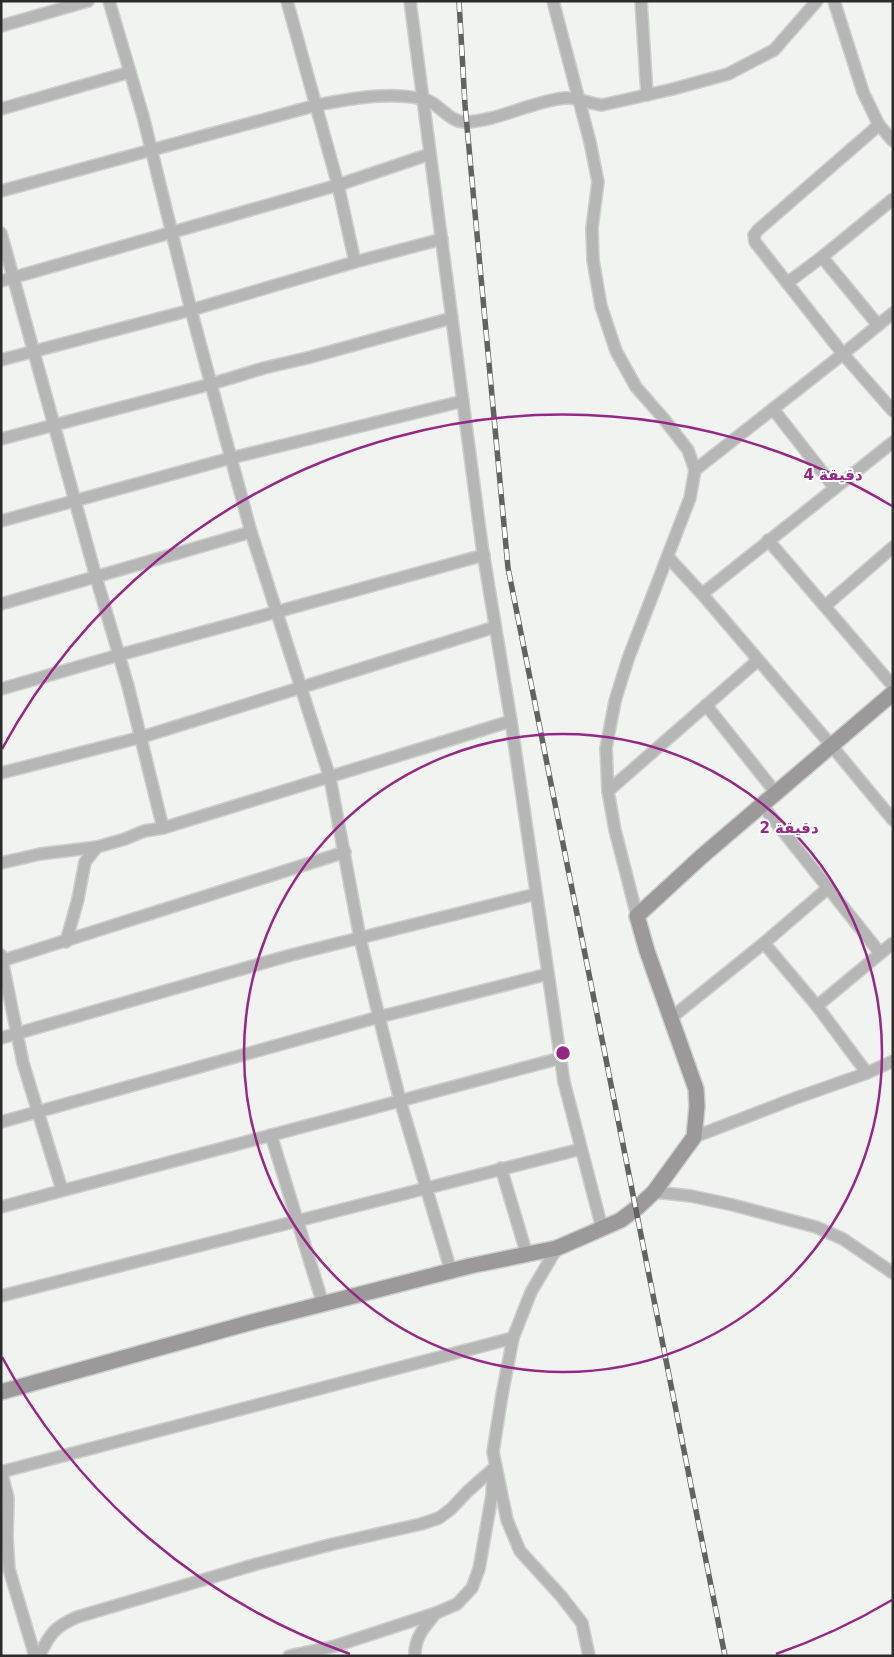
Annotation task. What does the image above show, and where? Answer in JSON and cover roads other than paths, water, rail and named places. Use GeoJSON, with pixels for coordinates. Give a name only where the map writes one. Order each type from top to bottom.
{"type":"FeatureCollection","features":[{"type":"Feature","properties":{"kind":"street"},"geometry":{"type":"LineString","coordinates":[[1,26],[88,1]]}},
{"type":"Feature","properties":{"kind":"street"},"geometry":{"type":"LineString","coordinates":[[109,1],[152,150],[191,310],[251,532],[330,778],[360,938],[379,1016],[400,1100],[451,1271]]}},
{"type":"Feature","properties":{"kind":"street"},"geometry":{"type":"LineString","coordinates":[[287,1],[338,185],[355,262]]}},
{"type":"Feature","properties":{"kind":"street"},"geometry":{"type":"LineString","coordinates":[[410,1],[484,555],[511,721],[564,1082],[602,1228]]}},
{"type":"Feature","properties":{"kind":"street"},"geometry":{"type":"LineString","coordinates":[[1,1392],[323,1304],[470,1266],[557,1248],[621,1220],[638,1207],[654,1192],[694,1137],[697,1106],[696,1089],[637,916],[615,830],[608,791],[606,748],[615,701],[628,659],[690,498],[696,470],[688,450],[636,387],[616,352],[601,306],[593,260],[592,228],[598,182],[590,142],[552,1]]}},
{"type":"Feature","properties":{"kind":"street"},"geometry":{"type":"LineString","coordinates":[[641,1],[647,95]]}},
{"type":"Feature","properties":{"kind":"street"},"geometry":{"type":"LineString","coordinates":[[1,191],[317,105],[357,98],[399,96],[423,99],[431,102],[451,118],[463,122],[510,113],[564,98],[578,98],[594,105],[602,105],[647,95],[728,74],[774,50],[818,1]]}},
{"type":"Feature","properties":{"kind":"street"},"geometry":{"type":"LineString","coordinates":[[834,1],[864,92],[879,125],[893,142]]}},
{"type":"Feature","properties":{"kind":"street"},"geometry":{"type":"LineString","coordinates":[[1,110],[130,72]]}},
{"type":"Feature","properties":{"kind":"street"},"geometry":{"type":"LineString","coordinates":[[879,125],[754,235],[755,242],[843,354],[893,411]]}},
{"type":"Feature","properties":{"kind":"street"},"geometry":{"type":"LineString","coordinates":[[1,281],[338,185],[430,154]]}},
{"type":"Feature","properties":{"kind":"street"},"geometry":{"type":"LineString","coordinates":[[787,283],[893,199]]}},
{"type":"Feature","properties":{"kind":"street"},"geometry":{"type":"LineString","coordinates":[[1,233],[142,737],[163,828]]}},
{"type":"Feature","properties":{"kind":"street"},"geometry":{"type":"LineString","coordinates":[[1,360],[191,310],[442,238]]}},
{"type":"Feature","properties":{"kind":"street"},"geometry":{"type":"LineString","coordinates":[[822,256],[878,325]]}},
{"type":"Feature","properties":{"kind":"street"},"geometry":{"type":"LineString","coordinates":[[696,470],[893,312]]}},
{"type":"Feature","properties":{"kind":"street"},"geometry":{"type":"LineString","coordinates":[[1,439],[452,318]]}},
{"type":"Feature","properties":{"kind":"street"},"geometry":{"type":"LineString","coordinates":[[1,520],[231,458],[463,401]]}},
{"type":"Feature","properties":{"kind":"street"},"geometry":{"type":"LineString","coordinates":[[773,410],[834,488]]}},
{"type":"Feature","properties":{"kind":"street"},"geometry":{"type":"LineString","coordinates":[[702,594],[893,442]]}},
{"type":"Feature","properties":{"kind":"street"},"geometry":{"type":"LineString","coordinates":[[1,604],[251,532]]}},
{"type":"Feature","properties":{"kind":"street"},"geometry":{"type":"LineString","coordinates":[[768,540],[893,686]]}},
{"type":"Feature","properties":{"kind":"street"},"geometry":{"type":"LineString","coordinates":[[825,606],[893,547]]}},
{"type":"Feature","properties":{"kind":"street"},"geometry":{"type":"LineString","coordinates":[[1,689],[484,555]]}},
{"type":"Feature","properties":{"kind":"street"},"geometry":{"type":"LineString","coordinates":[[668,557],[702,594],[893,820]]}},
{"type":"Feature","properties":{"kind":"street"},"geometry":{"type":"LineString","coordinates":[[1,773],[142,737],[496,627]]}},
{"type":"Feature","properties":{"kind":"street"},"geometry":{"type":"LineString","coordinates":[[608,791],[758,660]]}},
{"type":"Feature","properties":{"kind":"street"},"geometry":{"type":"LineString","coordinates":[[637,916],[701,857],[893,693]]}},
{"type":"Feature","properties":{"kind":"street"},"geometry":{"type":"LineString","coordinates":[[706,705],[776,793]]}},
{"type":"Feature","properties":{"kind":"street"},"geometry":{"type":"LineString","coordinates":[[1,863],[40,854],[97,847],[144,831],[163,828],[330,778],[511,721]]}},
{"type":"Feature","properties":{"kind":"street"},"geometry":{"type":"LineString","coordinates":[[762,805],[880,953]]}},
{"type":"Feature","properties":{"kind":"street"},"geometry":{"type":"LineString","coordinates":[[66,942],[78,899],[85,862],[97,847]]}},
{"type":"Feature","properties":{"kind":"street"},"geometry":{"type":"LineString","coordinates":[[62,1190],[23,1063],[2,959],[66,942],[345,852]]}},
{"type":"Feature","properties":{"kind":"street"},"geometry":{"type":"LineString","coordinates":[[671,1018],[764,943],[828,888]]}},
{"type":"Feature","properties":{"kind":"street"},"geometry":{"type":"LineString","coordinates":[[1,1038],[291,955],[536,894]]}},
{"type":"Feature","properties":{"kind":"street"},"geometry":{"type":"LineString","coordinates":[[764,943],[817,1006],[867,1073]]}},
{"type":"Feature","properties":{"kind":"street"},"geometry":{"type":"LineString","coordinates":[[817,1006],[893,943]]}},
{"type":"Feature","properties":{"kind":"street"},"geometry":{"type":"LineString","coordinates":[[1,1122],[379,1016],[548,974]]}},
{"type":"Feature","properties":{"kind":"street"},"geometry":{"type":"LineString","coordinates":[[1,1207],[561,1058]]}},
{"type":"Feature","properties":{"kind":"street"},"geometry":{"type":"LineString","coordinates":[[694,1137],[867,1073],[893,1061]]}},
{"type":"Feature","properties":{"kind":"street"},"geometry":{"type":"LineString","coordinates":[[271,1135],[323,1304]]}},
{"type":"Feature","properties":{"kind":"street"},"geometry":{"type":"LineString","coordinates":[[1,1296],[581,1149]]}},
{"type":"Feature","properties":{"kind":"street"},"geometry":{"type":"LineString","coordinates":[[501,1168],[527,1255]]}},
{"type":"Feature","properties":{"kind":"street"},"geometry":{"type":"LineString","coordinates":[[654,1192],[691,1196],[734,1205],[816,1227],[843,1239],[893,1273]]}},
{"type":"Feature","properties":{"kind":"street"},"geometry":{"type":"LineString","coordinates":[[289,1656],[335,1646],[436,1613],[457,1604],[472,1588],[479,1569],[485,1538],[492,1495],[493,1452],[513,1338],[531,1292],[557,1248]]}},
{"type":"Feature","properties":{"kind":"street"},"geometry":{"type":"LineString","coordinates":[[37,1656],[9,1569],[7,1538],[8,1498],[1,1472],[513,1338]]}},
{"type":"Feature","properties":{"kind":"street"},"geometry":{"type":"LineString","coordinates":[[493,1452],[507,1520],[520,1551],[561,1596],[582,1623],[589,1656]]}},
{"type":"Feature","properties":{"kind":"street"},"geometry":{"type":"LineString","coordinates":[[37,1656],[48,1638],[61,1624],[77,1618],[257,1564],[439,1518],[493,1469]]}},
{"type":"Feature","properties":{"kind":"street"},"geometry":{"type":"LineString","coordinates":[[415,1656],[414,1649],[418,1637],[436,1613]]}},
{"type":"Feature","properties":{"kind":"railway"},"geometry":{"type":"LineString","coordinates":[[459,1],[465,105],[508,568],[725,1656]]}}]}
